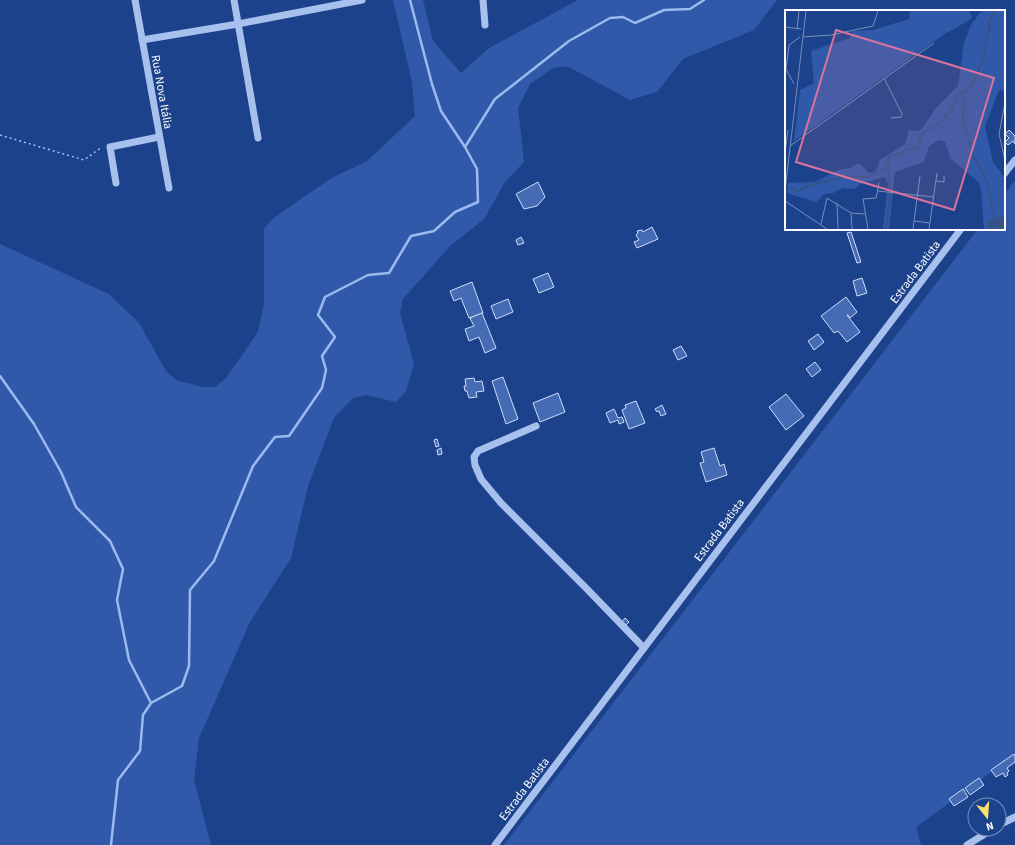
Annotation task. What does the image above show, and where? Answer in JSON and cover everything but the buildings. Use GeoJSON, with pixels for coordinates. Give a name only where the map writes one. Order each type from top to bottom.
{"type":"FeatureCollection","features":[{"type":"Feature","properties":{"kind":"street","name":"Rua Nova Itália"},"geometry":{"type":"LineString","coordinates":[[135,0],[169,188]]}},
{"type":"Feature","properties":{"kind":"street"},"geometry":{"type":"LineString","coordinates":[[234,0],[258,138]]}},
{"type":"Feature","properties":{"kind":"street"},"geometry":{"type":"LineString","coordinates":[[142,40],[238,24],[362,0]]}},
{"type":"Feature","properties":{"kind":"street"},"geometry":{"type":"LineString","coordinates":[[483,0],[485,25]]}},
{"type":"Feature","properties":{"kind":"street"},"geometry":{"type":"LineString","coordinates":[[116,183],[110,147],[159,137]]}},
{"type":"Feature","properties":{"kind":"street"},"geometry":{"type":"LineString","coordinates":[[1005,173],[1015,160]]}},
{"type":"Feature","properties":{"kind":"street","name":"Estrada Batista"},"geometry":{"type":"LineString","coordinates":[[495,845],[960,230]]}},
{"type":"Feature","properties":{"kind":"street"},"geometry":{"type":"LineString","coordinates":[[536,426],[478,451],[474,457],[478,471],[486,486],[501,503],[644,648]]}},
{"type":"Feature","properties":{"kind":"street"},"geometry":{"type":"LineString","coordinates":[[968,845],[980,837]]}},
{"type":"Feature","properties":{"kind":"path"},"geometry":{"type":"LineString","coordinates":[[0,135],[84,160],[95,154],[103,147],[110,147]]}},
{"type":"Feature","properties":{"kind":"shaded area"},"geometry":{"type":"Polygon","coordinates":[[[393,0],[423,0],[433,41],[461,73],[489,48],[578,0],[777,0],[754,30],[683,59],[657,92],[630,100],[567,66],[553,68],[530,84],[518,108],[524,162],[505,182],[484,219],[450,246],[403,299],[400,313],[414,364],[406,391],[396,402],[366,395],[353,398],[334,418],[308,486],[291,558],[250,622],[199,738],[194,780],[211,845],[0,845],[0,244],[109,294],[139,323],[166,371],[176,380],[202,387],[215,387],[226,378],[258,332],[264,304],[264,229],[272,219],[330,179],[367,161],[415,116],[412,82],[393,0]]]}},
{"type":"Feature","properties":{"kind":"shaded area"},"geometry":{"type":"Polygon","coordinates":[[[1015,180],[1015,755],[916,827],[921,845],[504,845],[977,230],[1005,230],[1005,194],[1015,180]]]}},
{"type":"Feature","properties":{"kind":"waterway"},"geometry":{"type":"LineString","coordinates":[[410,0],[432,84],[441,111],[465,147]]}},
{"type":"Feature","properties":{"kind":"waterway"},"geometry":{"type":"LineString","coordinates":[[111,845],[118,780],[140,751],[143,715],[151,703],[182,686],[189,666],[190,590],[214,561],[253,466],[275,437],[289,436],[322,388],[326,370],[322,356],[335,337],[318,315],[325,297],[368,275],[389,273],[411,236],[434,231],[455,212],[478,202],[477,169],[465,147],[495,99],[569,41],[610,18],[623,17],[635,23],[664,10],[690,9],[704,0]]}},
{"type":"Feature","properties":{"kind":"waterway"},"geometry":{"type":"LineString","coordinates":[[0,376],[34,424],[61,472],[76,507],[110,541],[123,569],[117,600],[129,660],[151,703]]}}]}
